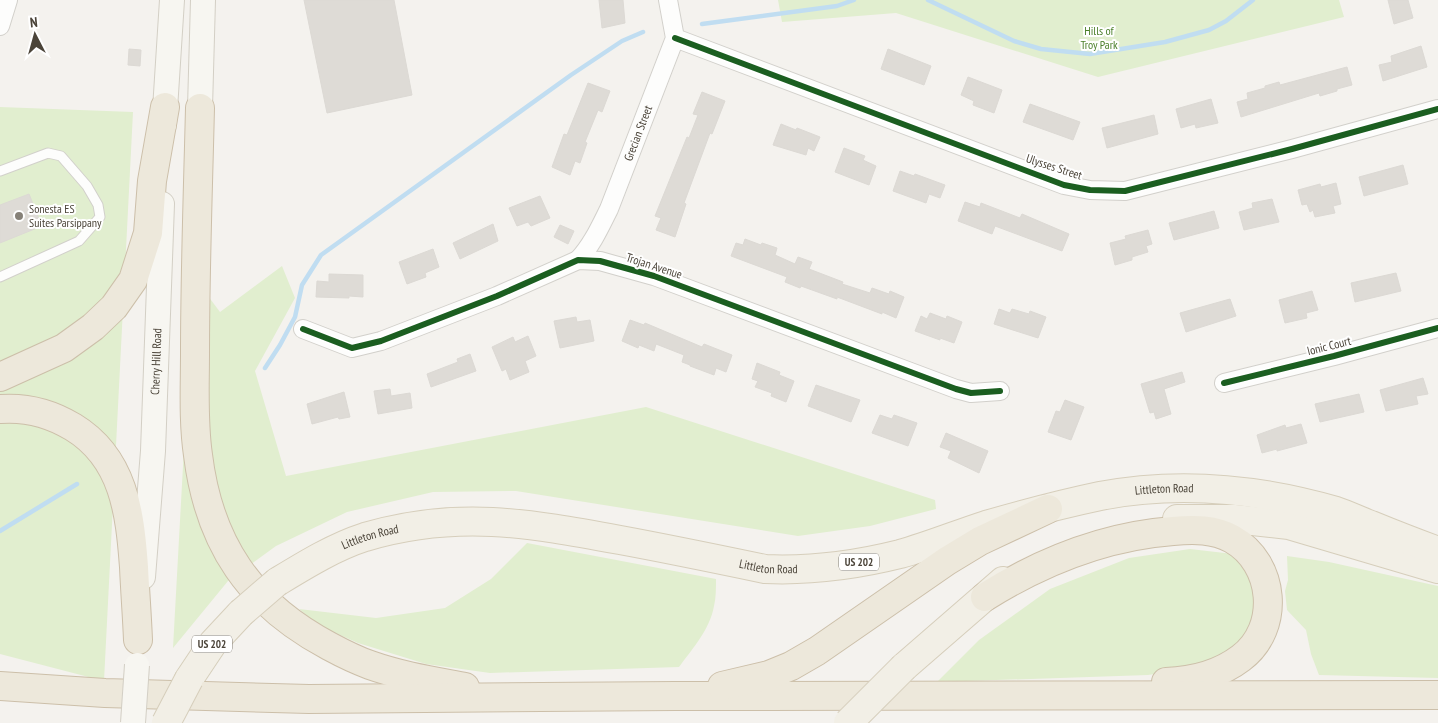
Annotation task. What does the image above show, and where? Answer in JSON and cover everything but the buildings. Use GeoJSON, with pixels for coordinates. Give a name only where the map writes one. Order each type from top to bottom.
{"type":"FeatureCollection","features":[{"type":"Feature","properties":{"kind":"highway"},"geometry":{"type":"LineString","coordinates":[[0,377],[64,348],[93,327],[114,307],[134,280],[148,233],[152,181],[165,107]]}},
{"type":"Feature","properties":{"kind":"highway"},"geometry":{"type":"LineString","coordinates":[[200,108],[195,280],[195,423],[202,480],[212,517],[230,558],[268,604],[307,634],[342,653],[369,665],[408,676],[518,698]]}},
{"type":"Feature","properties":{"kind":"highway"},"geometry":{"type":"LineString","coordinates":[[0,409],[30,410],[49,414],[89,440],[113,469],[125,498],[131,527],[137,652]]}},
{"type":"Feature","properties":{"kind":"highway"},"geometry":{"type":"LineString","coordinates":[[675,696],[769,675],[792,666],[817,651],[947,561],[988,537],[1048,509]]}},
{"type":"Feature","properties":{"kind":"highway"},"geometry":{"type":"LineString","coordinates":[[926,696],[1178,682],[1196,678],[1230,666],[1250,650],[1264,626],[1268,602],[1264,579],[1257,560],[1251,553],[1231,538],[1216,532],[1196,529],[1157,532],[1101,544],[1070,554],[1010,581],[985,597]]}},
{"type":"Feature","properties":{"kind":"highway"},"geometry":{"type":"LineString","coordinates":[[0,668],[36,680],[105,693]]}},
{"type":"Feature","properties":{"kind":"highway"},"geometry":{"type":"LineString","coordinates":[[0,686],[105,693],[309,699],[675,696],[1438,695]]}},
{"type":"Feature","properties":{"kind":"main road","name":"Cherry Hill Road"},"geometry":{"type":"LineString","coordinates":[[133,723],[153,451],[165,107],[172,0]]}},
{"type":"Feature","properties":{"kind":"main road"},"geometry":{"type":"LineString","coordinates":[[200,108],[203,0]]}},
{"type":"Feature","properties":{"kind":"main road","name":"Littleton Road"},"geometry":{"type":"LineString","coordinates":[[166,723],[189,679],[213,643],[241,613],[278,582],[304,565],[331,551],[364,538],[405,527],[443,522],[481,521],[547,526],[765,569],[792,570],[826,568],[901,553],[986,525],[1101,496],[1150,490],[1224,490],[1260,494],[1337,512],[1438,552]]}},
{"type":"Feature","properties":{"kind":"main road"},"geometry":{"type":"LineString","coordinates":[[848,723],[904,667],[1008,577],[1054,550],[1078,540],[1129,525],[1180,518],[1234,519],[1289,525],[1438,569]]}},
{"type":"Feature","properties":{"kind":"street"},"geometry":{"type":"LineString","coordinates":[[0,26],[8,0]]}},
{"type":"Feature","properties":{"kind":"street"},"geometry":{"type":"LineString","coordinates":[[668,0],[675,38]]}},
{"type":"Feature","properties":{"kind":"street","name":"Ulysses Street"},"geometry":{"type":"LineString","coordinates":[[675,38],[1064,185],[1090,190],[1125,191],[1292,149],[1438,109]]}},
{"type":"Feature","properties":{"kind":"street","name":"Grecian Street"},"geometry":{"type":"LineString","coordinates":[[578,260],[596,235],[609,209],[675,38]]}},
{"type":"Feature","properties":{"kind":"street","name":"Trojan Avenue"},"geometry":{"type":"LineString","coordinates":[[304,329],[352,348],[381,341],[488,299],[578,260],[600,261],[654,276],[956,389],[971,393],[1000,391]]}},
{"type":"Feature","properties":{"kind":"street","name":"Ionic Court"},"geometry":{"type":"LineString","coordinates":[[1224,383],[1438,328]]}},
{"type":"Feature","properties":{"kind":"lane"},"geometry":{"type":"LineString","coordinates":[[0,171],[48,153],[61,156],[87,186],[98,205],[100,217],[79,241],[0,277]]}},
{"type":"Feature","properties":{"kind":"green space","name":"Hills of Troy Park"},"geometry":{"type":"Polygon","coordinates":[[[778,0],[1339,0],[1344,17],[1098,77],[896,13],[782,22],[778,0]]]}},
{"type":"Feature","properties":{"kind":"green space"},"geometry":{"type":"Polygon","coordinates":[[[0,107],[133,112],[104,681],[0,654],[0,107]]]}},
{"type":"Feature","properties":{"kind":"green space"},"geometry":{"type":"Polygon","coordinates":[[[282,266],[295,298],[255,371],[286,476],[646,407],[935,500],[936,509],[870,526],[798,536],[516,491],[433,492],[347,512],[276,546],[228,581],[173,648],[193,284],[208,296],[220,312],[282,266]]]}},
{"type":"Feature","properties":{"kind":"green space"},"geometry":{"type":"Polygon","coordinates":[[[527,543],[716,579],[715,603],[709,623],[679,667],[490,673],[426,664],[358,643],[320,626],[299,609],[376,618],[445,608],[491,579],[527,543]]]}},
{"type":"Feature","properties":{"kind":"green space"},"geometry":{"type":"Polygon","coordinates":[[[1190,549],[1242,555],[1260,610],[1251,637],[1229,657],[1200,667],[1148,675],[937,682],[979,640],[1050,589],[1129,558],[1190,549]]]}},
{"type":"Feature","properties":{"kind":"green space"},"geometry":{"type":"Polygon","coordinates":[[[1287,556],[1329,562],[1438,586],[1438,678],[1319,675],[1311,654],[1306,630],[1287,610],[1285,591],[1288,580],[1287,556]]]}},
{"type":"Feature","properties":{"kind":"waterway"},"geometry":{"type":"LineString","coordinates":[[702,24],[837,6],[854,0]]}},
{"type":"Feature","properties":{"kind":"waterway"},"geometry":{"type":"LineString","coordinates":[[928,0],[1014,41],[1041,49],[1090,54],[1165,42],[1209,30],[1226,21],[1253,0]]}},
{"type":"Feature","properties":{"kind":"waterway"},"geometry":{"type":"LineString","coordinates":[[265,368],[295,317],[302,285],[321,255],[571,75],[622,41],[643,32]]}},
{"type":"Feature","properties":{"kind":"waterway"},"geometry":{"type":"LineString","coordinates":[[0,531],[77,484]]}},
{"type":"Feature","properties":{"kind":"cycle path"},"geometry":{"type":"LineString","coordinates":[[675,38],[1064,185],[1090,190],[1125,191],[1292,149],[1438,109]]}},
{"type":"Feature","properties":{"kind":"cycle path"},"geometry":{"type":"LineString","coordinates":[[303,329],[352,348],[381,341],[497,296],[578,260],[600,261],[654,276],[956,389],[971,393],[1000,391]]}},
{"type":"Feature","properties":{"kind":"cycle path"},"geometry":{"type":"LineString","coordinates":[[1224,383],[1438,328]]}},
{"type":"Feature","properties":{"kind":"place","name":"Sonesta ES Suites Parsippany"},"geometry":{"type":"Point","coordinates":[19,216]}}]}
